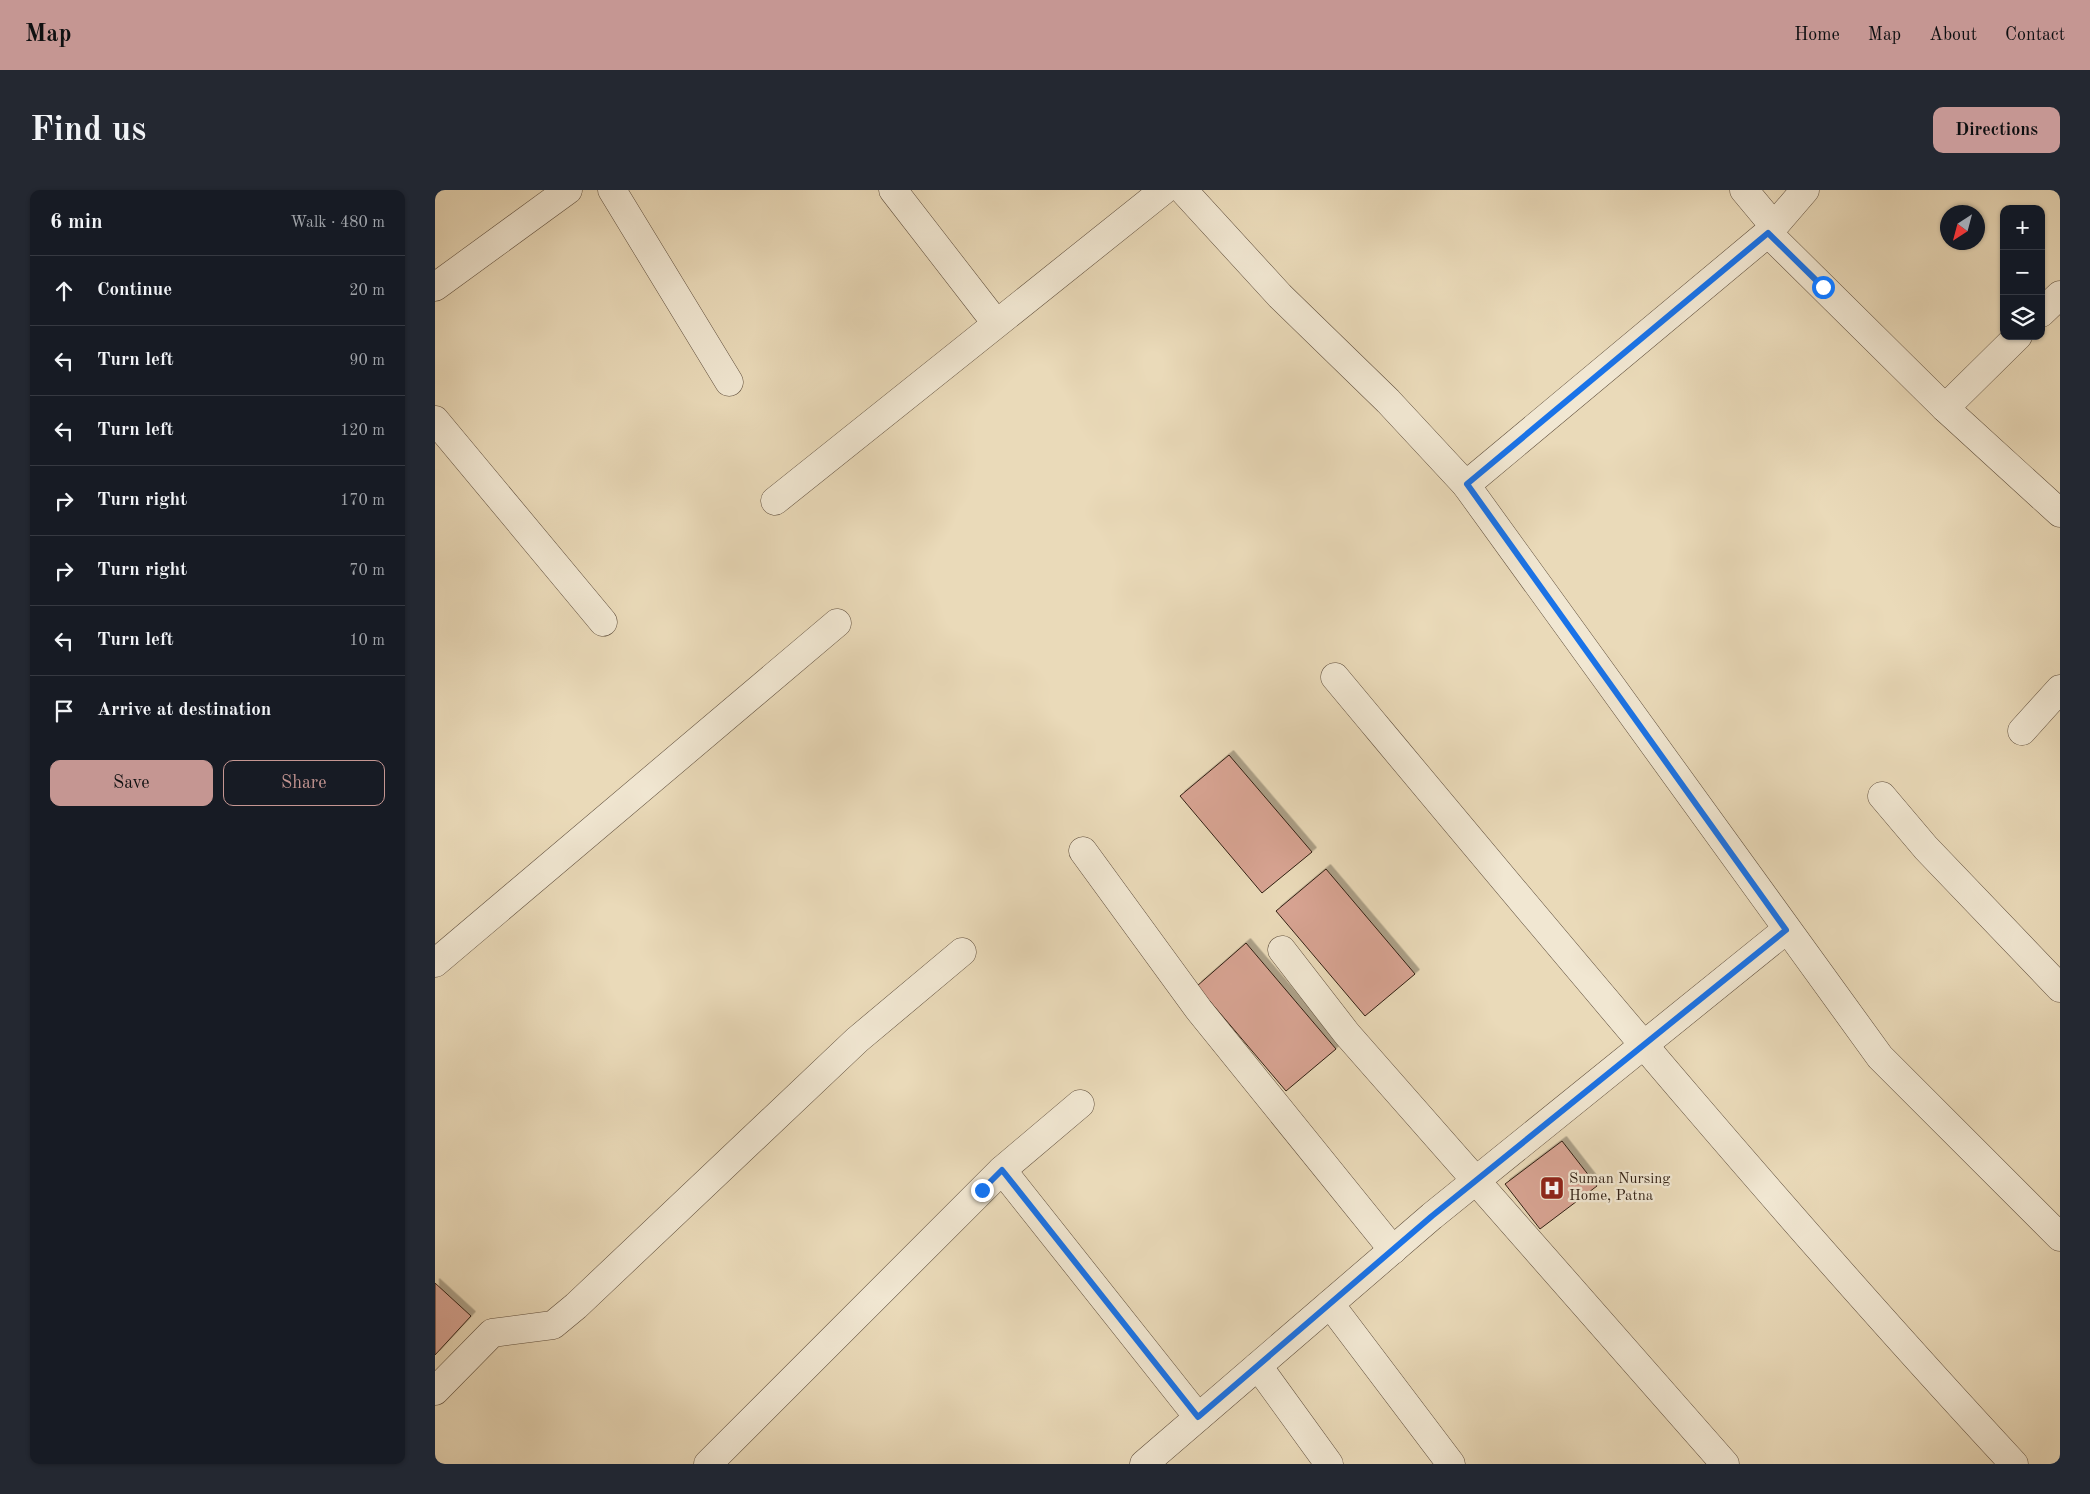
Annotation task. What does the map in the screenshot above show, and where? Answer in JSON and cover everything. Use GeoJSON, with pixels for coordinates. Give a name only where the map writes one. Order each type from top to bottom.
{"type":"FeatureCollection","features":[{"type":"Feature","properties":{"kind":"street"},"geometry":{"type":"LineString","coordinates":[[435,287],[568,190]]}},
{"type":"Feature","properties":{"kind":"street"},"geometry":{"type":"LineString","coordinates":[[612,190],[729,382]]}},
{"type":"Feature","properties":{"kind":"street"},"geometry":{"type":"LineString","coordinates":[[893,190],[996,322]]}},
{"type":"Feature","properties":{"kind":"street"},"geometry":{"type":"LineString","coordinates":[[775,501],[996,322],[1164,190]]}},
{"type":"Feature","properties":{"kind":"street"},"geometry":{"type":"LineString","coordinates":[[1183,190],[1280,296],[1389,402],[1467,484],[1786,930],[1880,1058],[2060,1237]]}},
{"type":"Feature","properties":{"kind":"street"},"geometry":{"type":"LineString","coordinates":[[1744,190],[1771,229],[1945,408],[2060,513]]}},
{"type":"Feature","properties":{"kind":"street"},"geometry":{"type":"LineString","coordinates":[[1467,484],[1771,229],[1805,190]]}},
{"type":"Feature","properties":{"kind":"street"},"geometry":{"type":"LineString","coordinates":[[2045,309],[2060,295]]}},
{"type":"Feature","properties":{"kind":"street"},"geometry":{"type":"LineString","coordinates":[[1945,408],[2014,340]]}},
{"type":"Feature","properties":{"kind":"street"},"geometry":{"type":"LineString","coordinates":[[435,420],[603,622]]}},
{"type":"Feature","properties":{"kind":"street"},"geometry":{"type":"LineString","coordinates":[[435,963],[837,623]]}},
{"type":"Feature","properties":{"kind":"street"},"geometry":{"type":"LineString","coordinates":[[1335,677],[1643,1046],[1891,1332],[2014,1464]]}},
{"type":"Feature","properties":{"kind":"street"},"geometry":{"type":"LineString","coordinates":[[2022,731],[2060,689]]}},
{"type":"Feature","properties":{"kind":"street"},"geometry":{"type":"LineString","coordinates":[[1882,796],[1926,848],[2060,988]]}},
{"type":"Feature","properties":{"kind":"street"},"geometry":{"type":"LineString","coordinates":[[1083,851],[1199,1010],[1393,1250]]}},
{"type":"Feature","properties":{"kind":"street"},"geometry":{"type":"LineString","coordinates":[[1144,1464],[1393,1250],[1786,930]]}},
{"type":"Feature","properties":{"kind":"street"},"geometry":{"type":"LineString","coordinates":[[1282,950],[1347,1034],[1725,1464]]}},
{"type":"Feature","properties":{"kind":"street"},"geometry":{"type":"LineString","coordinates":[[435,1391],[492,1333],[553,1325],[576,1306],[857,1040],[962,952]]}},
{"type":"Feature","properties":{"kind":"street"},"geometry":{"type":"LineString","coordinates":[[708,1464],[1002,1170],[1080,1104]]}},
{"type":"Feature","properties":{"kind":"street"},"geometry":{"type":"LineString","coordinates":[[1002,1170],[1198,1417]]}},
{"type":"Feature","properties":{"kind":"street"},"geometry":{"type":"LineString","coordinates":[[1330,1304],[1451,1464]]}},
{"type":"Feature","properties":{"kind":"street"},"geometry":{"type":"LineString","coordinates":[[1258,1366],[1329,1464]]}},
{"type":"Feature","properties":{"kind":"building"},"geometry":{"type":"Polygon","coordinates":[[[1229,755],[1312,852],[1262,893],[1180,796],[1229,755]]]}},
{"type":"Feature","properties":{"kind":"building"},"geometry":{"type":"Polygon","coordinates":[[[1326,869],[1415,974],[1365,1016],[1276,911],[1326,869]]]}},
{"type":"Feature","properties":{"kind":"building"},"geometry":{"type":"Polygon","coordinates":[[[1246,943],[1336,1049],[1286,1091],[1197,986],[1246,943]]]}},
{"type":"Feature","properties":{"kind":"building"},"geometry":{"type":"Polygon","coordinates":[[[1562,1141],[1597,1186],[1540,1229],[1505,1184],[1562,1141]]]}},
{"type":"Feature","properties":{"kind":"building"},"geometry":{"type":"Polygon","coordinates":[[[435,1283],[471,1316],[435,1355],[435,1283]]]}},
{"type":"Feature","properties":{"kind":"place","name":"Suman Nursing Home, Patna"},"geometry":{"type":"Point","coordinates":[1552,1188]}},
{"type":"Feature","properties":{"kind":"route"},"geometry":{"type":"LineString","coordinates":[[982,1190],[1002,1170],[1198,1417],[1432,1216],[1786,930],[1467,484],[1768,233],[1823,287]]}}]}
